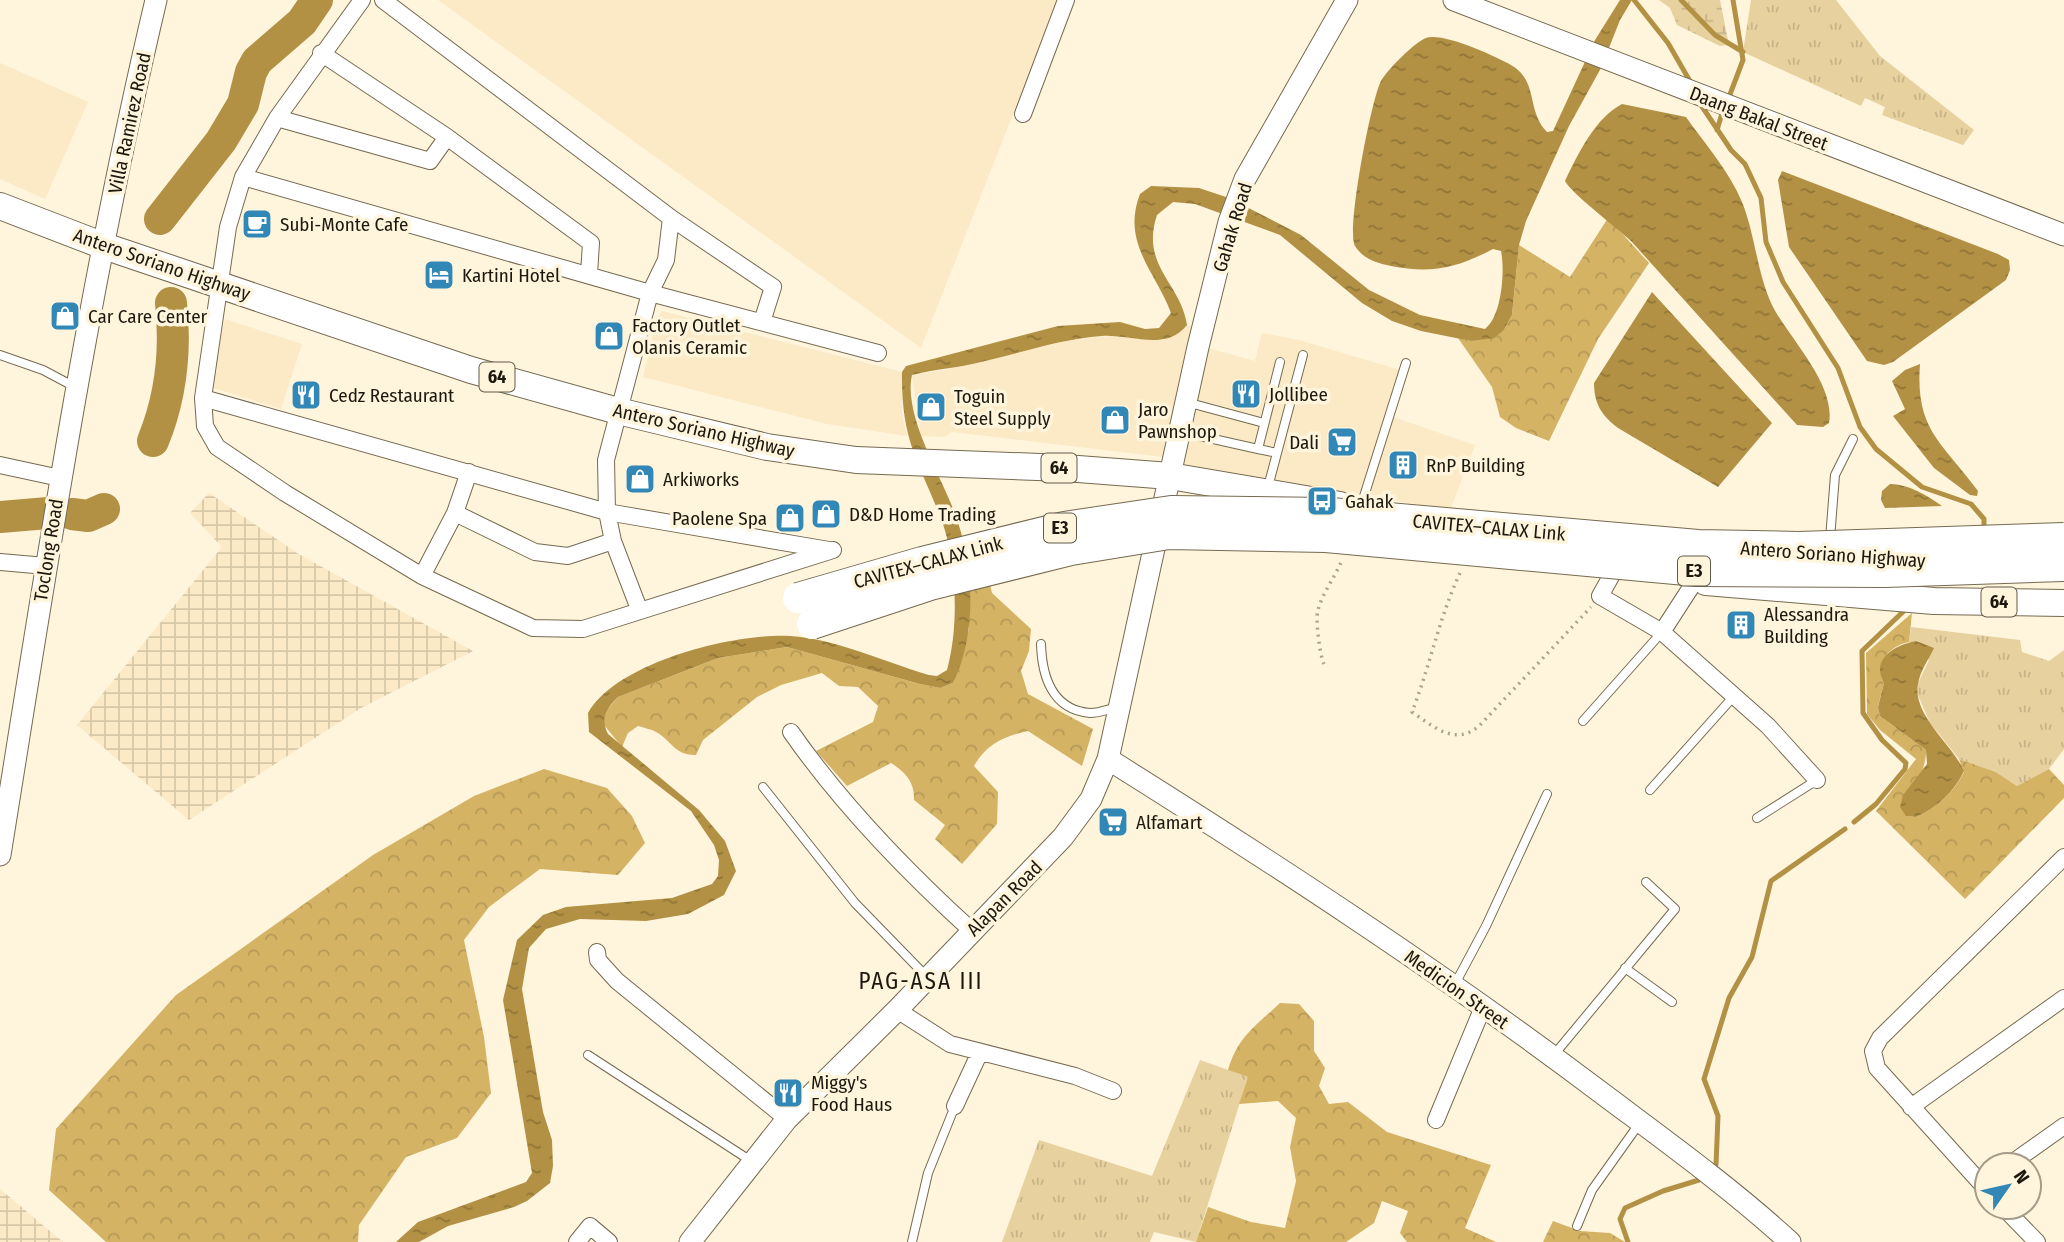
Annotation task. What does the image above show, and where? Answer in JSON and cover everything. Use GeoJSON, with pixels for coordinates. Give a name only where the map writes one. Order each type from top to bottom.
{"type":"FeatureCollection","features":[{"type":"Feature","properties":{"kind":"highway","name":"CAVITEX–CALAX Link"},"geometry":{"type":"LineString","coordinates":[[2064,538],[1913,545],[1698,545],[1331,513],[1171,511],[1064,527],[922,562],[805,611],[1071,550],[1170,534],[1326,537],[1697,571],[1885,572],[2064,566]]}},
{"type":"Feature","properties":{"kind":"main road","name":"Antero Soriano Highway"},"geometry":{"type":"LineString","coordinates":[[0,206],[104,246],[471,370],[618,411],[767,447],[845,458],[947,465],[1065,468],[1170,476],[1267,491],[1435,526],[1471,549],[1695,581],[1934,601],[2064,603]]}},
{"type":"Feature","properties":{"kind":"main road","name":"Antero Soriano Highway"},"geometry":{"type":"LineString","coordinates":[[1435,526],[1480,519],[1660,541],[1828,555],[2064,566]]}},
{"type":"Feature","properties":{"kind":"street","name":"Villa Ramirez Road"},"geometry":{"type":"LineString","coordinates":[[104,246],[117,170],[156,0]]}},
{"type":"Feature","properties":{"kind":"street"},"geometry":{"type":"LineString","coordinates":[[203,398],[607,512],[833,550],[639,609],[583,629],[533,628],[422,576],[285,493],[217,447],[205,426],[203,398],[228,227],[243,177],[277,118],[321,53],[362,0]]}},
{"type":"Feature","properties":{"kind":"street"},"geometry":{"type":"LineString","coordinates":[[383,0],[671,218],[773,288],[762,322]]}},
{"type":"Feature","properties":{"kind":"street"},"geometry":{"type":"LineString","coordinates":[[1023,114],[1066,0]]}},
{"type":"Feature","properties":{"kind":"street","name":"Gahak Road"},"geometry":{"type":"LineString","coordinates":[[1170,476],[1237,199],[1245,179],[1347,0]]}},
{"type":"Feature","properties":{"kind":"street","name":"Daang Bakal Street"},"geometry":{"type":"LineString","coordinates":[[1454,0],[2064,235]]}},
{"type":"Feature","properties":{"kind":"street"},"geometry":{"type":"LineString","coordinates":[[321,53],[447,137],[591,243],[589,274]]}},
{"type":"Feature","properties":{"kind":"street"},"geometry":{"type":"LineString","coordinates":[[277,118],[430,161],[447,137]]}},
{"type":"Feature","properties":{"kind":"street"},"geometry":{"type":"LineString","coordinates":[[243,177],[650,293],[878,353]]}},
{"type":"Feature","properties":{"kind":"street"},"geometry":{"type":"LineString","coordinates":[[639,609],[613,541],[607,512],[606,460],[650,293],[666,260],[671,218]]}},
{"type":"Feature","properties":{"kind":"street","name":"Toclong Road"},"geometry":{"type":"LineString","coordinates":[[0,855],[60,478],[104,246]]}},
{"type":"Feature","properties":{"kind":"street"},"geometry":{"type":"LineString","coordinates":[[0,465],[60,478]]}},
{"type":"Feature","properties":{"kind":"street"},"geometry":{"type":"LineString","coordinates":[[422,576],[455,513],[469,472]]}},
{"type":"Feature","properties":{"kind":"street","name":"Alapan Road"},"geometry":{"type":"LineString","coordinates":[[690,1242],[788,1119],[897,1010],[1077,819],[1103,777],[1108,759],[1170,476]]}},
{"type":"Feature","properties":{"kind":"street"},"geometry":{"type":"LineString","coordinates":[[455,513],[535,552],[568,556],[613,541]]}},
{"type":"Feature","properties":{"kind":"street"},"geometry":{"type":"LineString","coordinates":[[0,562],[46,566]]}},
{"type":"Feature","properties":{"kind":"street"},"geometry":{"type":"LineString","coordinates":[[1614,571],[1600,596],[1662,632],[1786,743],[1817,780]]}},
{"type":"Feature","properties":{"kind":"street"},"geometry":{"type":"LineString","coordinates":[[1662,632],[1695,581]]}},
{"type":"Feature","properties":{"kind":"street"},"geometry":{"type":"LineString","coordinates":[[791,732],[830,785],[915,879],[972,931]]}},
{"type":"Feature","properties":{"kind":"street","name":"Medicion Street"},"geometry":{"type":"LineString","coordinates":[[1108,759],[1313,888],[1553,1056],[1730,1190],[1790,1242]]}},
{"type":"Feature","properties":{"kind":"street"},"geometry":{"type":"LineString","coordinates":[[1973,1173],[1910,1107],[1874,1063],[1875,1044],[2064,857]]}},
{"type":"Feature","properties":{"kind":"street"},"geometry":{"type":"LineString","coordinates":[[597,952],[598,960],[617,981],[788,1119]]}},
{"type":"Feature","properties":{"kind":"street"},"geometry":{"type":"LineString","coordinates":[[1910,1107],[2064,998]]}},
{"type":"Feature","properties":{"kind":"street"},"geometry":{"type":"LineString","coordinates":[[1436,1120],[1483,1007]]}},
{"type":"Feature","properties":{"kind":"street"},"geometry":{"type":"LineString","coordinates":[[897,1010],[950,1044],[1075,1076],[1113,1091]]}},
{"type":"Feature","properties":{"kind":"street"},"geometry":{"type":"LineString","coordinates":[[955,1106],[980,1052]]}},
{"type":"Feature","properties":{"kind":"street"},"geometry":{"type":"LineString","coordinates":[[2029,1151],[2064,1126]]}},
{"type":"Feature","properties":{"kind":"street"},"geometry":{"type":"LineString","coordinates":[[2014,1221],[2027,1239]]}},
{"type":"Feature","properties":{"kind":"street"},"geometry":{"type":"LineString","coordinates":[[577,1242],[590,1226],[609,1242]]}},
{"type":"Feature","properties":{"kind":"lane"},"geometry":{"type":"LineString","coordinates":[[0,355],[52,374],[76,387]]}},
{"type":"Feature","properties":{"kind":"lane"},"geometry":{"type":"LineString","coordinates":[[1267,491],[1303,355]]}},
{"type":"Feature","properties":{"kind":"lane"},"geometry":{"type":"LineString","coordinates":[[1258,449],[1280,362]]}},
{"type":"Feature","properties":{"kind":"lane"},"geometry":{"type":"LineString","coordinates":[[1360,509],[1406,363]]}},
{"type":"Feature","properties":{"kind":"lane"},"geometry":{"type":"LineString","coordinates":[[1186,402],[1264,423]]}},
{"type":"Feature","properties":{"kind":"lane"},"geometry":{"type":"LineString","coordinates":[[1180,432],[1277,453]]}},
{"type":"Feature","properties":{"kind":"lane"},"geometry":{"type":"LineString","coordinates":[[1828,555],[1835,475],[1853,439]]}},
{"type":"Feature","properties":{"kind":"lane"},"geometry":{"type":"LineString","coordinates":[[1583,721],[1662,632]]}},
{"type":"Feature","properties":{"kind":"lane"},"geometry":{"type":"LineString","coordinates":[[1041,644],[1041,668],[1048,687],[1066,705],[1091,713],[1119,707]]}},
{"type":"Feature","properties":{"kind":"lane"},"geometry":{"type":"LineString","coordinates":[[1650,790],[1734,696]]}},
{"type":"Feature","properties":{"kind":"lane"},"geometry":{"type":"LineString","coordinates":[[1757,818],[1817,780]]}},
{"type":"Feature","properties":{"kind":"lane"},"geometry":{"type":"LineString","coordinates":[[763,787],[855,903],[928,977]]}},
{"type":"Feature","properties":{"kind":"lane"},"geometry":{"type":"LineString","coordinates":[[1454,987],[1486,926],[1547,794]]}},
{"type":"Feature","properties":{"kind":"lane"},"geometry":{"type":"LineString","coordinates":[[1553,1056],[1675,909],[1646,882]]}},
{"type":"Feature","properties":{"kind":"lane"},"geometry":{"type":"LineString","coordinates":[[1625,968],[1672,1002]]}},
{"type":"Feature","properties":{"kind":"lane"},"geometry":{"type":"LineString","coordinates":[[588,1055],[754,1163]]}},
{"type":"Feature","properties":{"kind":"lane"},"geometry":{"type":"LineString","coordinates":[[912,1242],[928,1173],[955,1106]]}},
{"type":"Feature","properties":{"kind":"lane"},"geometry":{"type":"LineString","coordinates":[[1577,1226],[1592,1190],[1640,1122]]}},
{"type":"Feature","properties":{"kind":"path"},"geometry":{"type":"LineString","coordinates":[[1324,664],[1317,642],[1320,629],[1317,612],[1346,549]]}},
{"type":"Feature","properties":{"kind":"path"},"geometry":{"type":"LineString","coordinates":[[1471,549],[1440,618],[1426,675],[1412,712],[1452,737],[1465,736],[1480,726],[1555,649],[1600,596]]}},
{"type":"Feature","properties":{"kind":"shaded area"},"geometry":{"type":"Polygon","coordinates":[[[438,0],[1058,0],[921,348],[438,0]]]}},
{"type":"Feature","properties":{"kind":"shaded area"},"geometry":{"type":"Polygon","coordinates":[[[0,63],[88,102],[45,199],[0,179],[0,63]]]}},
{"type":"Feature","properties":{"kind":"shaded area"},"geometry":{"type":"Polygon","coordinates":[[[662,311],[902,372],[902,415],[907,436],[827,424],[643,377],[657,318],[662,311]]]}},
{"type":"Feature","properties":{"kind":"shaded area"},"geometry":{"type":"Polygon","coordinates":[[[225,319],[302,344],[281,409],[210,387],[225,319]]]}},
{"type":"Feature","properties":{"kind":"shaded area"},"geometry":{"type":"Polygon","coordinates":[[[1187,325],[1195,327],[1163,457],[952,432],[944,437],[921,436],[912,375],[945,370],[1070,340],[1121,335],[1137,339],[1183,330],[1187,325]]]}},
{"type":"Feature","properties":{"kind":"shaded area"},"geometry":{"type":"Polygon","coordinates":[[[1262,333],[1299,340],[1407,372],[1393,417],[1475,445],[1450,510],[1182,464],[1208,348],[1255,361],[1262,333]]]}},
{"type":"Feature","properties":{"kind":"shaded area"},"geometry":{"type":"Polygon","coordinates":[[[209,493],[297,553],[473,651],[361,708],[189,820],[77,725],[222,547],[190,513],[209,493]]]}},
{"type":"Feature","properties":{"kind":"shaded area"},"geometry":{"type":"Polygon","coordinates":[[[0,1189],[63,1242],[0,1242],[0,1189]]]}},
{"type":"Feature","properties":{"kind":"green space"},"geometry":{"type":"Polygon","coordinates":[[[1659,0],[1720,0],[1729,45],[1720,46],[1677,25],[1670,8],[1659,0]]]}},
{"type":"Feature","properties":{"kind":"green space"},"geometry":{"type":"Polygon","coordinates":[[[1751,0],[1836,0],[1880,56],[1974,130],[1963,145],[1882,115],[1885,107],[1865,98],[1861,106],[1743,52],[1751,0]]]}},
{"type":"Feature","properties":{"kind":"green space"},"geometry":{"type":"Polygon","coordinates":[[[1608,218],[1649,263],[1598,339],[1549,441],[1516,428],[1500,417],[1492,387],[1458,338],[1471,341],[1504,330],[1512,315],[1519,245],[1570,277],[1608,218]]]}},
{"type":"Feature","properties":{"kind":"green space"},"geometry":{"type":"Polygon","coordinates":[[[966,568],[987,572],[992,593],[1031,629],[1029,651],[1021,671],[1028,694],[1093,729],[1082,766],[1028,731],[1004,738],[984,752],[974,766],[998,792],[997,824],[962,864],[935,839],[945,825],[914,800],[911,783],[896,766],[891,763],[847,786],[816,751],[873,722],[878,706],[858,687],[839,686],[822,673],[781,685],[757,697],[703,740],[696,755],[683,753],[656,732],[638,726],[628,733],[622,747],[604,725],[604,713],[618,697],[718,658],[787,647],[920,684],[940,688],[953,683],[969,629],[966,568]]]}},
{"type":"Feature","properties":{"kind":"green space"},"geometry":{"type":"Polygon","coordinates":[[[1912,613],[1909,642],[1895,647],[1882,663],[1880,669],[1884,683],[1878,706],[1880,716],[1926,750],[1922,773],[1906,816],[1916,817],[1924,813],[1950,793],[1964,772],[1959,759],[1996,772],[2017,786],[2049,769],[2064,785],[2064,798],[1965,899],[1876,811],[1916,759],[1880,730],[1867,714],[1866,653],[1912,613]]]}},
{"type":"Feature","properties":{"kind":"green space"},"geometry":{"type":"Polygon","coordinates":[[[1911,627],[2020,640],[2022,652],[2049,661],[2064,650],[2064,749],[2049,769],[2017,786],[1996,772],[1959,759],[1930,723],[1917,693],[1918,683],[1929,660],[1909,642],[1911,627]]]}},
{"type":"Feature","properties":{"kind":"green space"},"geometry":{"type":"Polygon","coordinates":[[[544,769],[607,788],[632,816],[645,843],[618,875],[540,869],[489,907],[464,940],[484,1037],[491,1093],[457,1138],[406,1157],[359,1225],[358,1242],[106,1242],[49,1190],[56,1129],[176,995],[373,855],[474,796],[544,769]]]}},
{"type":"Feature","properties":{"kind":"green space"},"geometry":{"type":"Polygon","coordinates":[[[1280,1003],[1299,1004],[1314,1021],[1314,1051],[1325,1068],[1319,1086],[1329,1104],[1348,1102],[1387,1132],[1491,1165],[1465,1228],[1496,1242],[1407,1242],[1400,1233],[1408,1211],[1382,1201],[1374,1223],[1346,1242],[1196,1242],[1208,1207],[1251,1222],[1285,1228],[1296,1181],[1290,1147],[1296,1118],[1278,1101],[1239,1104],[1248,1077],[1228,1070],[1243,1040],[1280,1003]]]}},
{"type":"Feature","properties":{"kind":"green space"},"geometry":{"type":"Polygon","coordinates":[[[1200,1060],[1248,1077],[1196,1242],[1154,1232],[1150,1242],[1002,1242],[1039,1140],[1152,1176],[1200,1060]]]}},
{"type":"Feature","properties":{"kind":"green space"},"geometry":{"type":"Polygon","coordinates":[[[1553,1221],[1580,1231],[1610,1233],[1625,1242],[1543,1242],[1553,1221]]]}},
{"type":"Feature","properties":{"kind":"water"},"geometry":{"type":"Polygon","coordinates":[[[1620,0],[1632,0],[1620,20],[1601,68],[1569,126],[1526,221],[1519,245],[1512,315],[1504,330],[1494,338],[1471,341],[1421,331],[1392,321],[1362,303],[1280,235],[1195,204],[1173,202],[1157,215],[1153,233],[1157,261],[1177,297],[1187,325],[1178,333],[1158,340],[1113,336],[1086,338],[912,375],[913,408],[918,426],[961,531],[969,575],[970,620],[967,642],[953,683],[940,688],[920,684],[787,647],[718,658],[618,697],[604,718],[608,734],[699,810],[725,841],[736,871],[724,895],[688,914],[646,921],[580,919],[546,929],[529,948],[522,989],[543,1112],[552,1140],[553,1166],[550,1183],[527,1201],[514,1207],[448,1226],[419,1242],[396,1242],[418,1222],[526,1182],[532,1173],[503,1000],[517,940],[543,915],[566,907],[672,898],[712,884],[718,876],[719,860],[714,845],[691,811],[589,732],[588,713],[603,695],[624,679],[679,654],[766,636],[790,636],[825,642],[929,675],[937,676],[947,670],[955,615],[951,556],[942,521],[908,434],[902,396],[902,372],[906,366],[1058,326],[1120,322],[1145,329],[1159,328],[1171,313],[1143,256],[1135,228],[1135,212],[1140,194],[1151,186],[1199,188],[1229,198],[1301,235],[1369,290],[1420,315],[1485,329],[1491,323],[1499,304],[1503,270],[1501,251],[1493,249],[1468,261],[1444,268],[1419,269],[1376,262],[1362,254],[1355,246],[1354,217],[1361,165],[1371,113],[1381,81],[1415,45],[1426,38],[1444,38],[1493,56],[1520,72],[1529,88],[1541,124],[1547,132],[1553,131],[1595,40],[1620,0]]]}},
{"type":"Feature","properties":{"kind":"water"},"geometry":{"type":"Polygon","coordinates":[[[1622,104],[1686,117],[1730,179],[1746,214],[1772,305],[1809,361],[1825,393],[1829,423],[1823,427],[1797,425],[1631,241],[1565,181],[1596,127],[1612,110],[1622,104]]]}},
{"type":"Feature","properties":{"kind":"water"},"geometry":{"type":"Polygon","coordinates":[[[1782,171],[1998,254],[2009,260],[2010,270],[2006,280],[1893,362],[1884,365],[1867,361],[1789,247],[1778,180],[1782,171]]]}},
{"type":"Feature","properties":{"kind":"water"},"geometry":{"type":"Polygon","coordinates":[[[1652,292],[1772,423],[1718,487],[1618,428],[1603,414],[1597,403],[1594,383],[1652,292]]]}},
{"type":"Feature","properties":{"kind":"water"},"geometry":{"type":"Polygon","coordinates":[[[1920,364],[1922,405],[1927,420],[1943,447],[1978,491],[1977,496],[1970,495],[1934,468],[1893,416],[1905,409],[1892,381],[1905,370],[1920,364]]]}},
{"type":"Feature","properties":{"kind":"water"},"geometry":{"type":"Polygon","coordinates":[[[1890,484],[1917,491],[1942,506],[1885,508],[1881,500],[1882,491],[1890,484]]]}},
{"type":"Feature","properties":{"kind":"water"},"geometry":{"type":"Polygon","coordinates":[[[1916,641],[1934,648],[1918,684],[1921,707],[1964,771],[1944,798],[1916,817],[1906,816],[1900,807],[1903,795],[1927,764],[1926,750],[1880,716],[1878,707],[1884,683],[1880,674],[1882,660],[1900,646],[1916,641]]]}},
{"type":"Feature","properties":{"kind":"waterway"},"geometry":{"type":"LineString","coordinates":[[160,219],[221,141],[243,104],[251,72],[257,61],[302,22],[317,0]]}},
{"type":"Feature","properties":{"kind":"waterway"},"geometry":{"type":"LineString","coordinates":[[1634,0],[1668,43],[1691,83]]}},
{"type":"Feature","properties":{"kind":"waterway"},"geometry":{"type":"LineString","coordinates":[[1681,0],[1715,35],[1743,52]]}},
{"type":"Feature","properties":{"kind":"waterway"},"geometry":{"type":"LineString","coordinates":[[1729,97],[1743,60],[1733,0]]}},
{"type":"Feature","properties":{"kind":"waterway"},"geometry":{"type":"LineString","coordinates":[[1701,105],[1731,150],[1745,164],[1761,198],[1766,242],[1783,282],[1838,368],[1860,427],[1876,449],[1922,487],[1971,504],[1984,519],[1984,531]]}},
{"type":"Feature","properties":{"kind":"waterway"},"geometry":{"type":"LineString","coordinates":[[1717,130],[1723,110]]}},
{"type":"Feature","properties":{"kind":"waterway"},"geometry":{"type":"LineString","coordinates":[[153,441],[171,373],[171,303]]}},
{"type":"Feature","properties":{"kind":"waterway"},"geometry":{"type":"LineString","coordinates":[[72,514],[88,516],[104,509]]}},
{"type":"Feature","properties":{"kind":"waterway"},"geometry":{"type":"LineString","coordinates":[[0,517],[48,513]]}},
{"type":"Feature","properties":{"kind":"waterway"},"geometry":{"type":"LineString","coordinates":[[1854,822],[1876,804],[1905,769],[1906,763],[1882,740],[1863,713],[1862,651],[1908,607]]}},
{"type":"Feature","properties":{"kind":"waterway"},"geometry":{"type":"LineString","coordinates":[[1716,1165],[1718,1116],[1704,1079],[1729,998],[1752,957],[1771,881],[1845,829]]}},
{"type":"Feature","properties":{"kind":"waterway"},"geometry":{"type":"LineString","coordinates":[[1628,1242],[1620,1219],[1625,1208],[1663,1191],[1699,1180]]}},
{"type":"Feature","properties":{"kind":"place","name":"Subi-Monte Cafe"},"geometry":{"type":"Point","coordinates":[257,224]}},
{"type":"Feature","properties":{"kind":"place","name":"Kartini Hotel"},"geometry":{"type":"Point","coordinates":[439,275]}},
{"type":"Feature","properties":{"kind":"place","name":"Car Care Center"},"geometry":{"type":"Point","coordinates":[65,316]}},
{"type":"Feature","properties":{"kind":"place","name":"Factory Outlet Olanis Ceramic"},"geometry":{"type":"Point","coordinates":[609,336]}},
{"type":"Feature","properties":{"kind":"place","name":"Jollibee"},"geometry":{"type":"Point","coordinates":[1246,394]}},
{"type":"Feature","properties":{"kind":"place","name":"Cedz Restaurant"},"geometry":{"type":"Point","coordinates":[306,395]}},
{"type":"Feature","properties":{"kind":"place","name":"Toguin Steel Supply"},"geometry":{"type":"Point","coordinates":[931,407]}},
{"type":"Feature","properties":{"kind":"place","name":"Jaro Pawnshop"},"geometry":{"type":"Point","coordinates":[1115,420]}},
{"type":"Feature","properties":{"kind":"place","name":"Dali"},"geometry":{"type":"Point","coordinates":[1342,442]}},
{"type":"Feature","properties":{"kind":"place","name":"RnP Building"},"geometry":{"type":"Point","coordinates":[1403,465]}},
{"type":"Feature","properties":{"kind":"place","name":"Arkiworks"},"geometry":{"type":"Point","coordinates":[640,479]}},
{"type":"Feature","properties":{"kind":"place","name":"Gahak"},"geometry":{"type":"Point","coordinates":[1322,501]}},
{"type":"Feature","properties":{"kind":"place","name":"D&D Home Trading"},"geometry":{"type":"Point","coordinates":[826,514]}},
{"type":"Feature","properties":{"kind":"place","name":"Paolene Spa"},"geometry":{"type":"Point","coordinates":[790,518]}},
{"type":"Feature","properties":{"kind":"place","name":"Alessandra Building"},"geometry":{"type":"Point","coordinates":[1741,625]}},
{"type":"Feature","properties":{"kind":"place","name":"Alfamart"},"geometry":{"type":"Point","coordinates":[1113,822]}},
{"type":"Feature","properties":{"kind":"place","name":"Miggy's Food Haus"},"geometry":{"type":"Point","coordinates":[788,1093]}},
{"type":"Feature","properties":{"kind":"district","name":"PAG-ASA III"},"geometry":{"type":"Point","coordinates":[921,981]}}]}
